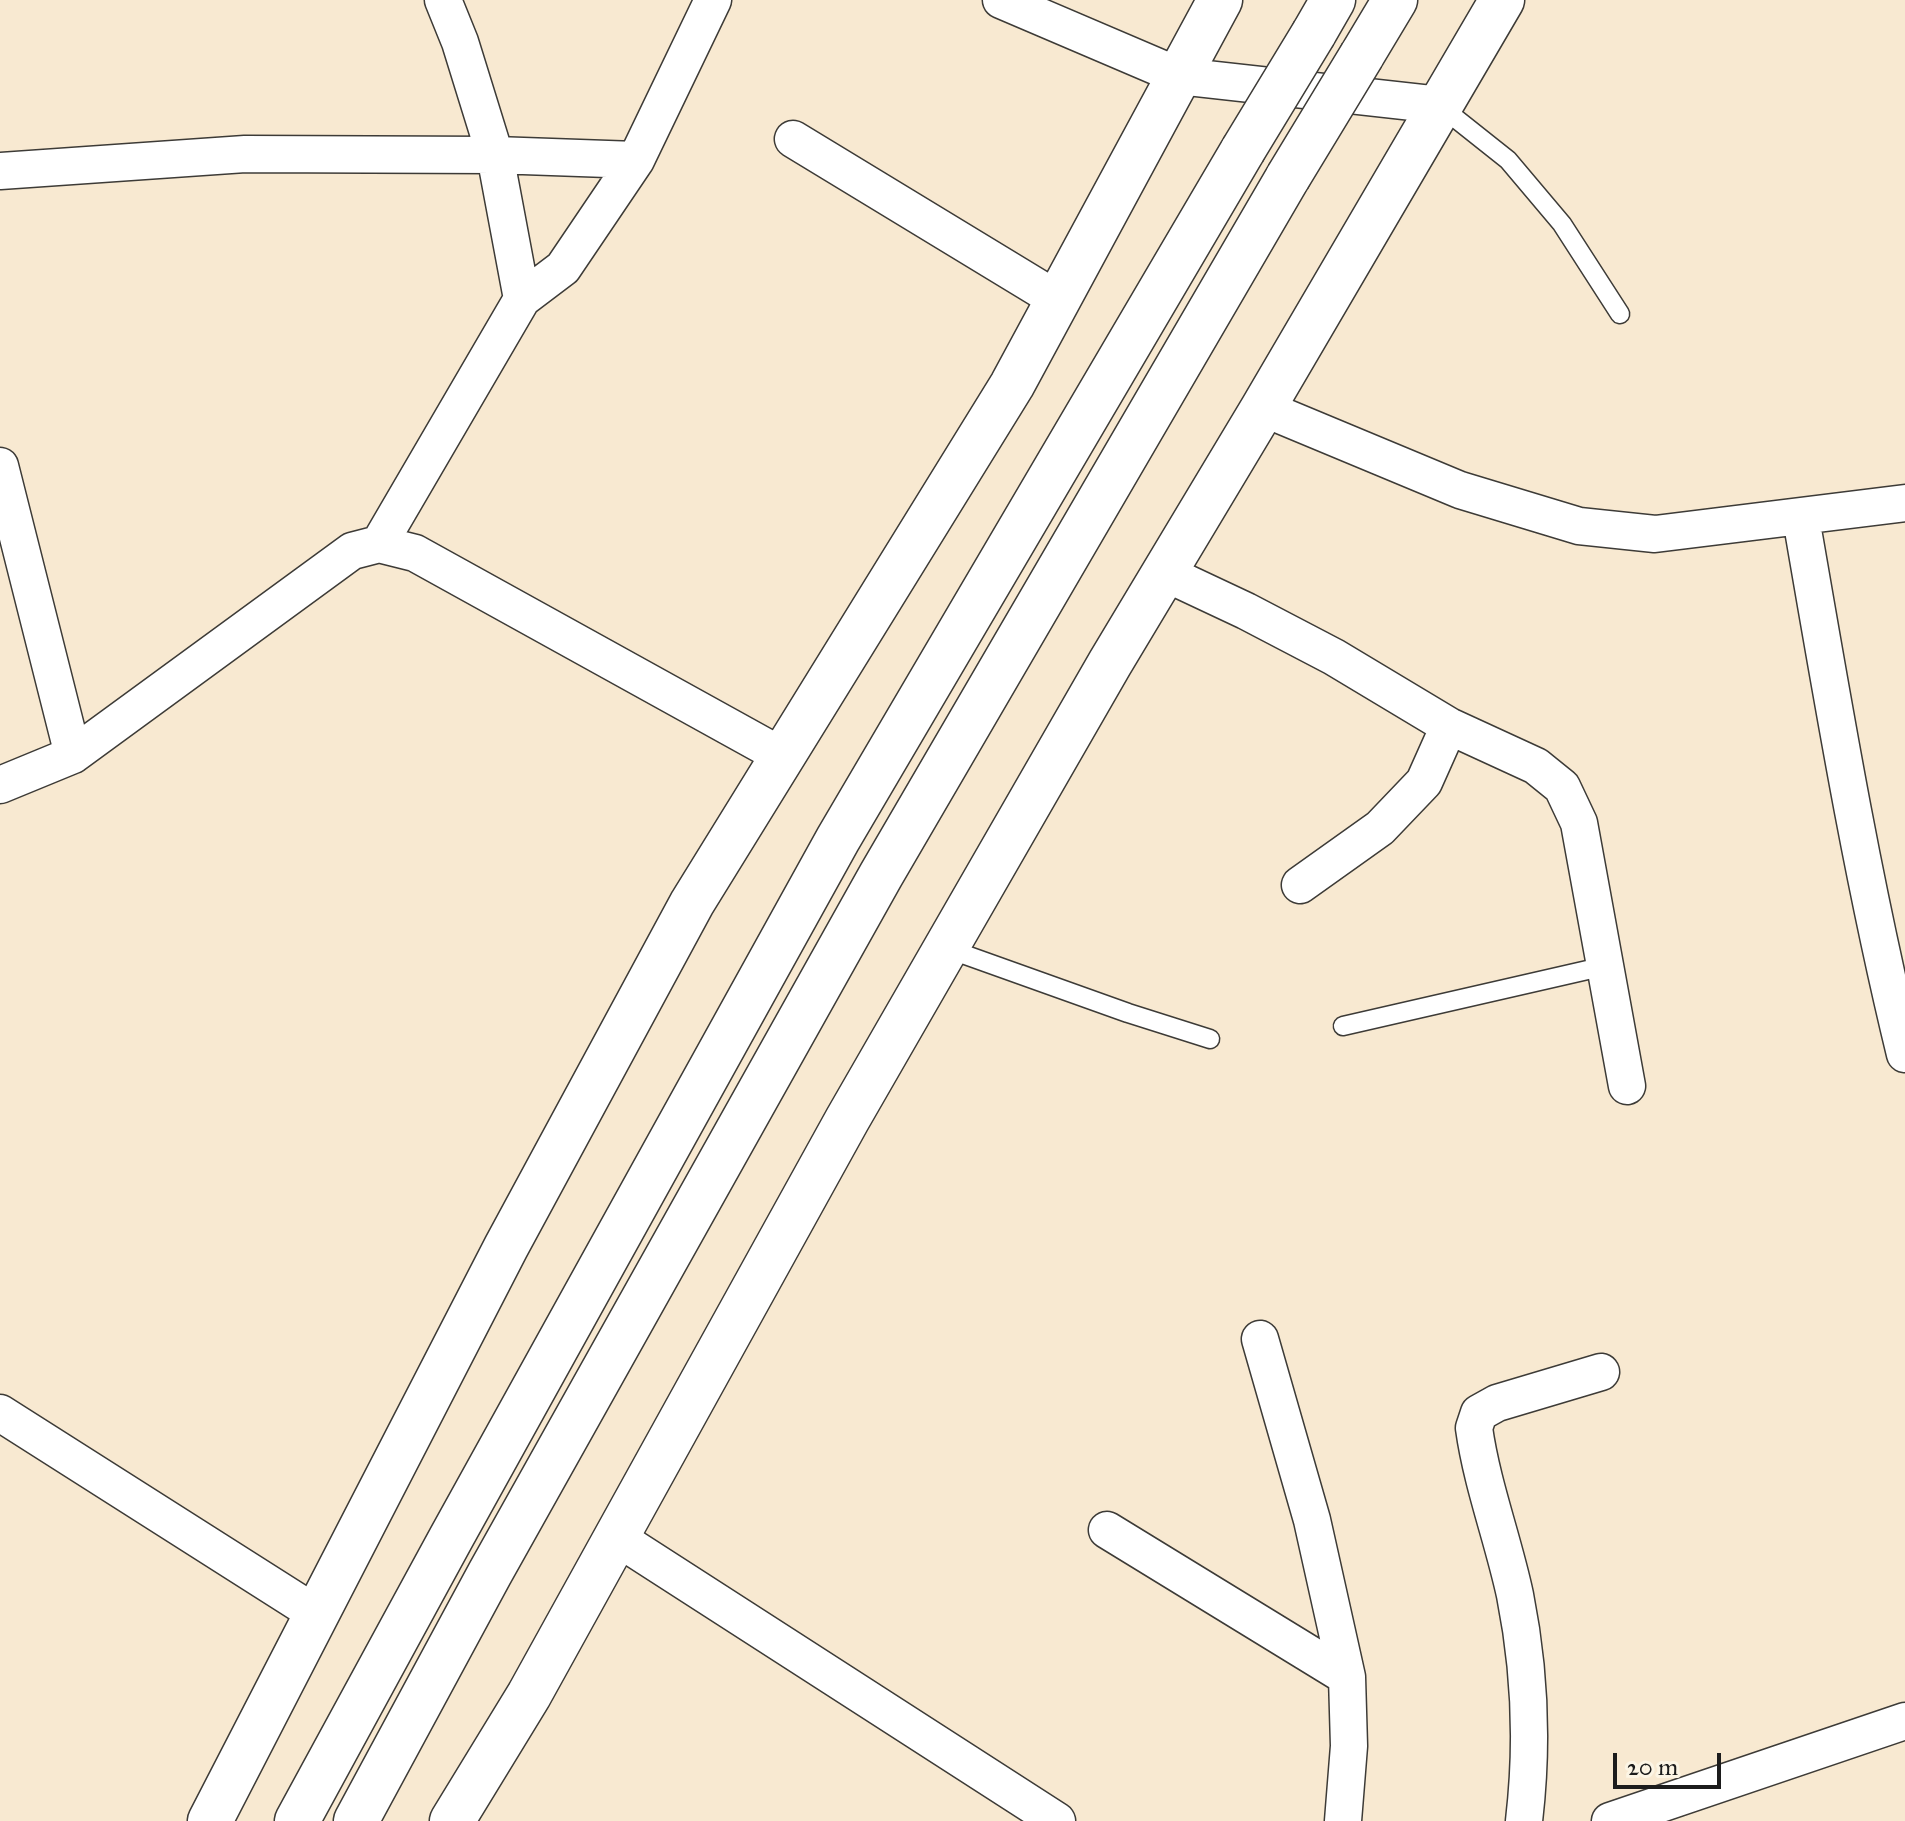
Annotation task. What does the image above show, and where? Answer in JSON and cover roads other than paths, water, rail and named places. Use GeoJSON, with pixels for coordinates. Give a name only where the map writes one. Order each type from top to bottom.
{"type":"FeatureCollection","features":[{"type":"Feature","properties":{"kind":"main road"},"geometry":{"type":"LineString","coordinates":[[210,1821],[520,1219],[692,903],[1012,385],[1220,0]]}},
{"type":"Feature","properties":{"kind":"main road"},"geometry":{"type":"LineString","coordinates":[[356,1821],[490,1573],[881,875],[1288,177],[1395,0]]}},
{"type":"Feature","properties":{"kind":"main road"},"geometry":{"type":"LineString","coordinates":[[452,1821],[529,1695],[847,1120],[946,948],[1163,572],[1263,408],[1502,0]]}},
{"type":"Feature","properties":{"kind":"main road"},"geometry":{"type":"LineString","coordinates":[[297,1821],[838,839],[1324,16]]}},
{"type":"Feature","properties":{"kind":"street"},"geometry":{"type":"LineString","coordinates":[[443,0],[460,42],[495,155],[522,299]]}},
{"type":"Feature","properties":{"kind":"street"},"geometry":{"type":"LineString","coordinates":[[379,544],[522,299],[563,268],[636,160],[713,0]]}},
{"type":"Feature","properties":{"kind":"street"},"geometry":{"type":"LineString","coordinates":[[1001,0],[1179,76],[1440,105]]}},
{"type":"Feature","properties":{"kind":"street"},"geometry":{"type":"LineString","coordinates":[[793,139],[1058,300]]}},
{"type":"Feature","properties":{"kind":"street"},"geometry":{"type":"LineString","coordinates":[[0,171],[245,154],[495,155],[636,160]]}},
{"type":"Feature","properties":{"kind":"street"},"geometry":{"type":"LineString","coordinates":[[1263,408],[1460,490],[1579,526],[1655,534],[1905,503]]}},
{"type":"Feature","properties":{"kind":"street"},"geometry":{"type":"LineString","coordinates":[[0,466],[73,755]]}},
{"type":"Feature","properties":{"kind":"street"},"geometry":{"type":"LineString","coordinates":[[1801,518],[1833,703],[1897,984],[1905,1054]]}},
{"type":"Feature","properties":{"kind":"street"},"geometry":{"type":"LineString","coordinates":[[0,785],[73,755],[352,551],[379,544],[415,553],[782,756]]}},
{"type":"Feature","properties":{"kind":"street"},"geometry":{"type":"LineString","coordinates":[[1163,572],[1334,657],[1449,726],[1536,766],[1562,787],[1579,823],[1627,1086]]}},
{"type":"Feature","properties":{"kind":"street"},"geometry":{"type":"LineString","coordinates":[[1300,885],[1380,828],[1424,782],[1449,726]]}},
{"type":"Feature","properties":{"kind":"street"},"geometry":{"type":"LineString","coordinates":[[1260,1339],[1312,1520],[1347,1677],[1349,1746],[1343,1821]]}},
{"type":"Feature","properties":{"kind":"street"},"geometry":{"type":"LineString","coordinates":[[1524,1821],[1530,1766],[1527,1669],[1515,1595],[1474,1428],[1479,1413],[1497,1403],[1601,1372]]}},
{"type":"Feature","properties":{"kind":"street"},"geometry":{"type":"LineString","coordinates":[[0,1413],[318,1615]]}},
{"type":"Feature","properties":{"kind":"street"},"geometry":{"type":"LineString","coordinates":[[1107,1530],[1347,1677]]}},
{"type":"Feature","properties":{"kind":"street"},"geometry":{"type":"LineString","coordinates":[[616,1537],[1057,1821]]}},
{"type":"Feature","properties":{"kind":"street"},"geometry":{"type":"LineString","coordinates":[[1610,1821],[1905,1721]]}},
{"type":"Feature","properties":{"kind":"lane"},"geometry":{"type":"LineString","coordinates":[[1440,105],[1508,160],[1562,224],[1620,314]]}},
{"type":"Feature","properties":{"kind":"lane"},"geometry":{"type":"LineString","coordinates":[[946,948],[1210,1039]]}},
{"type":"Feature","properties":{"kind":"lane"},"geometry":{"type":"LineString","coordinates":[[1343,1026],[1605,966]]}}]}
